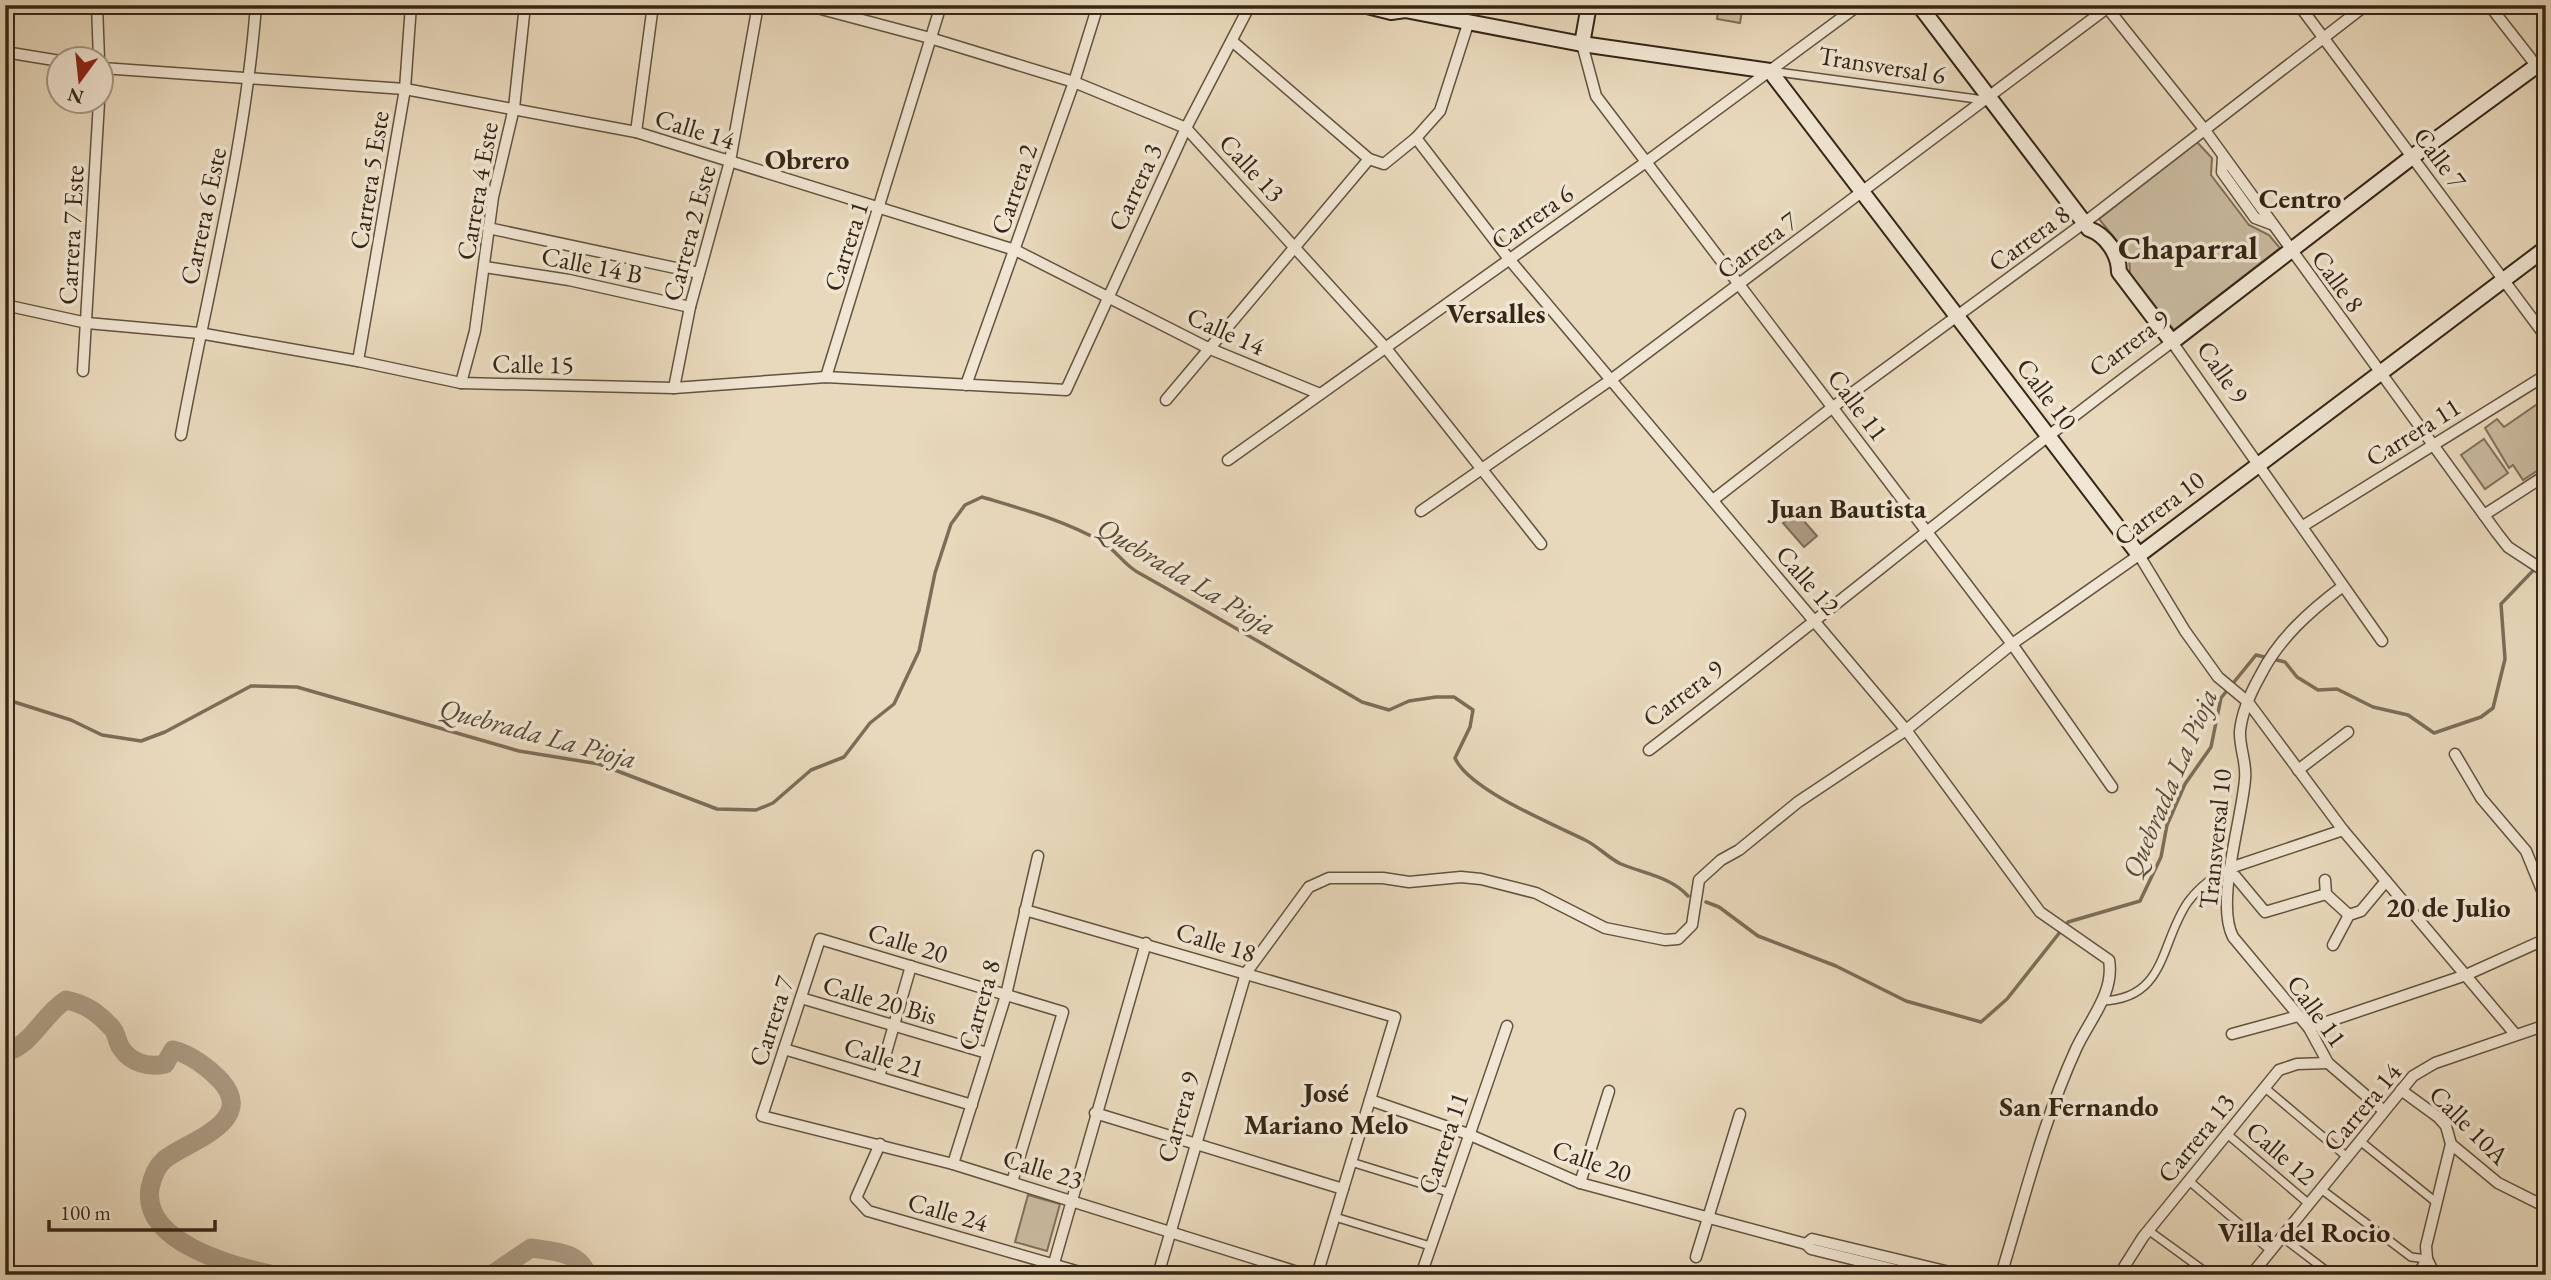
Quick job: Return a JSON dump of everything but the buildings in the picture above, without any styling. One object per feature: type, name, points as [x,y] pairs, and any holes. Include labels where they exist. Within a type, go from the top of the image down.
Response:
[{"type":"main road","points":[[1363,5],[1391,12],[1403,7],[1421,9],[1468,24],[1582,44],[1770,71]]},
{"type":"main road","points":[[1582,44],[1589,5]]},
{"type":"main road","name":"Calle 9","points":[[1919,5],[1988,100],[2084,223],[2098,233],[2119,258],[2119,272],[2172,342]]},
{"type":"main road","name":"Carrera 9","points":[[2172,342],[2412,157],[2543,68]]},
{"type":"main road","name":"Calle 10","points":[[1770,71],[2139,555]]},
{"type":"main road","name":"Carrera 10","points":[[2139,555],[2546,248]]},
{"type":"street","points":[[97,5],[98,46]]},
{"type":"street","name":"Carrera 6 Este","points":[[181,435],[199,333],[240,142],[250,77],[256,5]]},
{"type":"street","name":"Carrera 5 Este","points":[[358,361],[405,89],[411,5]]},
{"type":"street","name":"Carrera 4 Este","points":[[461,383],[475,331],[488,228],[514,108],[525,5]]},
{"type":"street","points":[[636,132],[653,5]]},
{"type":"street","name":"Carrera 2 Este","points":[[674,388],[690,307],[730,161],[758,5]]},
{"type":"street","name":"Calle 13","points":[[806,5],[930,38],[1074,82],[1186,128],[1385,347],[1485,469],[1541,544]]},
{"type":"street","name":"Carrera 1","points":[[826,377],[881,207],[941,5]]},
{"type":"street","name":"Carrera 2","points":[[966,385],[1016,250],[1098,5]]},
{"type":"street","name":"Carrera 3","points":[[1066,390],[1186,128],[1250,5]]},
{"type":"street","name":"Carrera 6","points":[[1228,460],[1646,162],[1859,5]]},
{"type":"street","name":"Calle 7","points":[[2299,5],[2546,337]]},
{"type":"street","name":"Carrera 8","points":[[1713,500],[1833,407],[2084,223],[2366,5]]},
{"type":"street","points":[[2490,5],[2543,68]]},
{"type":"street","name":"Carrera 7","points":[[1421,511],[1612,379],[1988,100],[2108,6]]},
{"type":"street","name":"Calle 8","points":[[2108,6],[2204,129],[2290,251],[2508,547],[2546,572]]},
{"type":"street","points":[[1232,41],[1369,159],[1384,164],[1416,138],[1440,111],[1468,24]]},
{"type":"street","name":"Calle 11","points":[[1582,44],[1596,96],[2012,644],[2112,786]]},
{"type":"street","points":[[5,52],[46,59]]},
{"type":"street","name":"Calle 14","points":[[116,69],[405,89],[636,132],[1016,250],[1208,348],[1320,394]]},
{"type":"street","name":"Transversal 6","points":[[1770,71],[1988,100]]},
{"type":"street","name":"Carrera 7 Este","points":[[83,371],[98,116]]},
{"type":"street","name":"Calle 12","points":[[1416,138],[1509,259],[1906,730],[2021,886],[2054,925],[2089,944],[2109,960],[2109,979],[2102,1001]]},
{"type":"street","points":[[1166,400],[1369,159]]},
{"type":"street","points":[[488,228],[699,273]]},
{"type":"street","name":"Calle 14 B","points":[[485,267],[569,280],[690,307]]},
{"type":"street","name":"Calle 15","points":[[5,305],[87,323],[199,333],[358,361],[461,383],[674,388],[826,377],[1066,390]]},
{"type":"street","name":"Carrera 9","points":[[1648,750],[1817,622],[1925,530],[2047,434],[2172,342]]},
{"type":"street","name":"Calle 9","points":[[2172,342],[2382,641]]},
{"type":"street","name":"Carrera 11","points":[[2303,526],[2546,375]]},
{"type":"street","points":[[2484,515],[2546,475]]},
{"type":"street","name":"Carrera 10","points":[[1246,973],[1309,887],[1329,878],[1383,878],[1409,882],[1461,877],[1481,879],[1536,893],[1605,928],[1665,940],[1678,939],[1692,925],[1699,880],[1721,860],[1740,850],[1798,802],[1906,730],[2012,644],[2139,555]]},
{"type":"street","name":"Calle 10","points":[[2139,555],[2209,665],[2248,702],[2343,830],[2515,1034]]},
{"type":"street","name":"Transversal 10","points":[[2227,925],[2230,872],[2246,776],[2240,732],[2248,702],[2261,673],[2284,639],[2309,611],[2343,586]]},
{"type":"street","points":[[2298,770],[2348,732]]},
{"type":"street","points":[[2455,754],[2481,798],[2526,851],[2546,900]]},
{"type":"street","points":[[2001,1275],[2041,1144],[2076,1050],[2102,1001],[2119,1001],[2143,988],[2158,968],[2187,903],[2206,881],[2343,830]]},
{"type":"street","name":"Carrera 8","points":[[953,1164],[1006,995],[1038,856]]},
{"type":"street","points":[[2230,872],[2265,912],[2326,894]]},
{"type":"street","points":[[2325,880],[2326,894],[2349,915]]},
{"type":"street","points":[[2333,945],[2349,915],[2361,911],[2386,881]]},
{"type":"street","name":"Calle 18","points":[[1025,911],[1146,943],[1395,1017],[1370,1100]]},
{"type":"street","name":"Calle 11","points":[[2227,925],[2233,937],[2309,1028],[2328,1063],[2384,1111]]},
{"type":"street","name":"Carrera 7","points":[[762,1116],[820,939]]},
{"type":"street","name":"Calle 20","points":[[820,939],[1063,1012],[1012,1182]]},
{"type":"street","points":[[2309,1028],[2466,975],[2546,939]]},
{"type":"street","points":[[1054,1263],[1146,943]]},
{"type":"street","points":[[879,1077],[911,966]]},
{"type":"street","name":"Carrera 9","points":[[1158,1275],[1246,973]]},
{"type":"street","name":"Calle 20 Bis","points":[[801,998],[988,1054]]},
{"type":"street","points":[[2232,1034],[2298,1016]]},
{"type":"street","name":"Carrera 14","points":[[2251,1275],[2413,1076],[2435,1063],[2546,1025]]},
{"type":"street","name":"Carrera 11","points":[[1421,1275],[1507,1026]]},
{"type":"street","name":"Calle 21","points":[[784,1049],[972,1105]]},
{"type":"street","name":"Carrera 13","points":[[2119,1275],[2148,1230],[2279,1069],[2286,1066],[2328,1063]]},
{"type":"street","points":[[2264,1087],[2347,1157]]},
{"type":"street","name":"Calle 10A","points":[[2401,1090],[2446,1126],[2451,1144],[2498,1183],[2546,1207]]},
{"type":"street","points":[[1580,1183],[1609,1091]]},
{"type":"street","points":[[1317,1275],[1370,1100]]},
{"type":"street","name":"Calle 20","points":[[1370,1100],[1468,1134],[1580,1183],[1806,1244]]},
{"type":"street","points":[[1095,1113],[1343,1189]]},
{"type":"street","points":[[1696,1257],[1740,1114]]},
{"type":"street","name":"Calle 23","points":[[762,1116],[953,1164],[1307,1275]]},
{"type":"street","name":"Calle 12","points":[[2226,1133],[2309,1204]]},
{"type":"street","points":[[2360,1141],[2437,1203]]},
{"type":"street","name":"Calle 24","points":[[880,1144],[856,1198],[868,1211],[1090,1275]]},
{"type":"street","points":[[2435,1275],[2427,1259],[2426,1246],[2451,1144]]},
{"type":"street","points":[[1351,1162],[1448,1192]]},
{"type":"street","points":[[2188,1180],[2271,1251]]},
{"type":"street","name":"Calle 12","points":[[2321,1189],[2411,1257],[2427,1259]]},
{"type":"street","points":[[1335,1217],[1430,1246]]},
{"type":"street","points":[[2148,1230],[2210,1275]]},
{"type":"street","points":[[2282,1237],[2332,1275]]},
{"type":"street","points":[[1912,1274],[1811,1249],[1806,1244],[1812,1239],[1962,1275]]},
{"type":"street","points":[[2418,1275],[2427,1259]]},
{"type":"shaded area","points":[[1664,5],[1743,5],[1740,23],[1717,19],[1718,11],[1691,6],[1690,11]]},
{"type":"shaded area","points":[[2197,142],[2212,158],[2211,175],[2249,225],[2269,235],[2280,248],[2174,330],[2130,274],[2129,256],[2099,219]]},
{"type":"shaded area","points":[[2546,398],[2546,465],[2523,480],[2513,465],[2509,468],[2485,428],[2497,419],[2504,427]]},
{"type":"shaded area","points":[[2484,439],[2508,473],[2485,489],[2461,455]]},
{"type":"shaded area","points":[[1796,512],[1817,536],[1804,547],[1783,523]]},
{"type":"shaded area","points":[[1028,1195],[1060,1204],[1047,1251],[1015,1242]]},
{"type":"waterway","name":"Quebrada La Pioja","points":[[5,699],[71,720],[102,735],[141,741],[165,732],[251,686],[297,687],[519,751],[599,764],[717,809],[756,810],[773,803],[811,770],[844,757],[870,723],[894,704],[919,651],[935,573],[951,524],[965,505],[982,497],[1059,522],[1102,542],[1139,573],[1362,702],[1389,710],[1409,701],[1454,697],[1473,710],[1470,727],[1455,758],[1463,770],[1477,782],[1513,805],[1590,843],[1616,861],[1674,884],[1688,896]]},
{"type":"waterway","name":"Quebrada La Pioja","points":[[1706,902],[1719,907],[1758,936],[1836,966],[1906,1001],[1981,1022],[2007,999],[2068,922],[2140,901],[2161,857],[2167,825],[2185,784],[2211,747],[2221,698],[2256,655],[2285,662],[2297,677],[2318,690],[2337,689],[2373,707],[2408,715],[2434,733],[2481,717],[2493,708],[2505,659],[2501,604],[2546,557]]},
{"type":"waterway","points":[[5,1052],[23,1043],[66,1000],[86,1007],[102,1018],[114,1030],[121,1048],[135,1061],[147,1065],[165,1064],[173,1050],[192,1058],[211,1071],[230,1096],[231,1109],[225,1120],[214,1130],[161,1163],[150,1188],[151,1207],[160,1224],[175,1238],[194,1249],[238,1266],[275,1275]]},
{"type":"waterway","points":[[491,1275],[531,1248],[571,1257],[578,1261],[587,1275]]},
{"type":"district","name":"Obrero","points":[[807,159]]},
{"type":"district","name":"Centro","points":[[2300,198]]},
{"type":"district","name":"Chaparral","points":[[2188,247]]},
{"type":"district","name":"Versalles","points":[[1496,313]]},
{"type":"district","name":"Juan Bautista","points":[[1848,508]]},
{"type":"district","name":"20 de Julio","points":[[2448,907]]},
{"type":"district","name":"San Fernando","points":[[2079,1106]]},
{"type":"district","name":"José Mariano Melo","points":[[1326,1108]]},
{"type":"district","name":"Villa del Rocio","points":[[2304,1232]]}]
